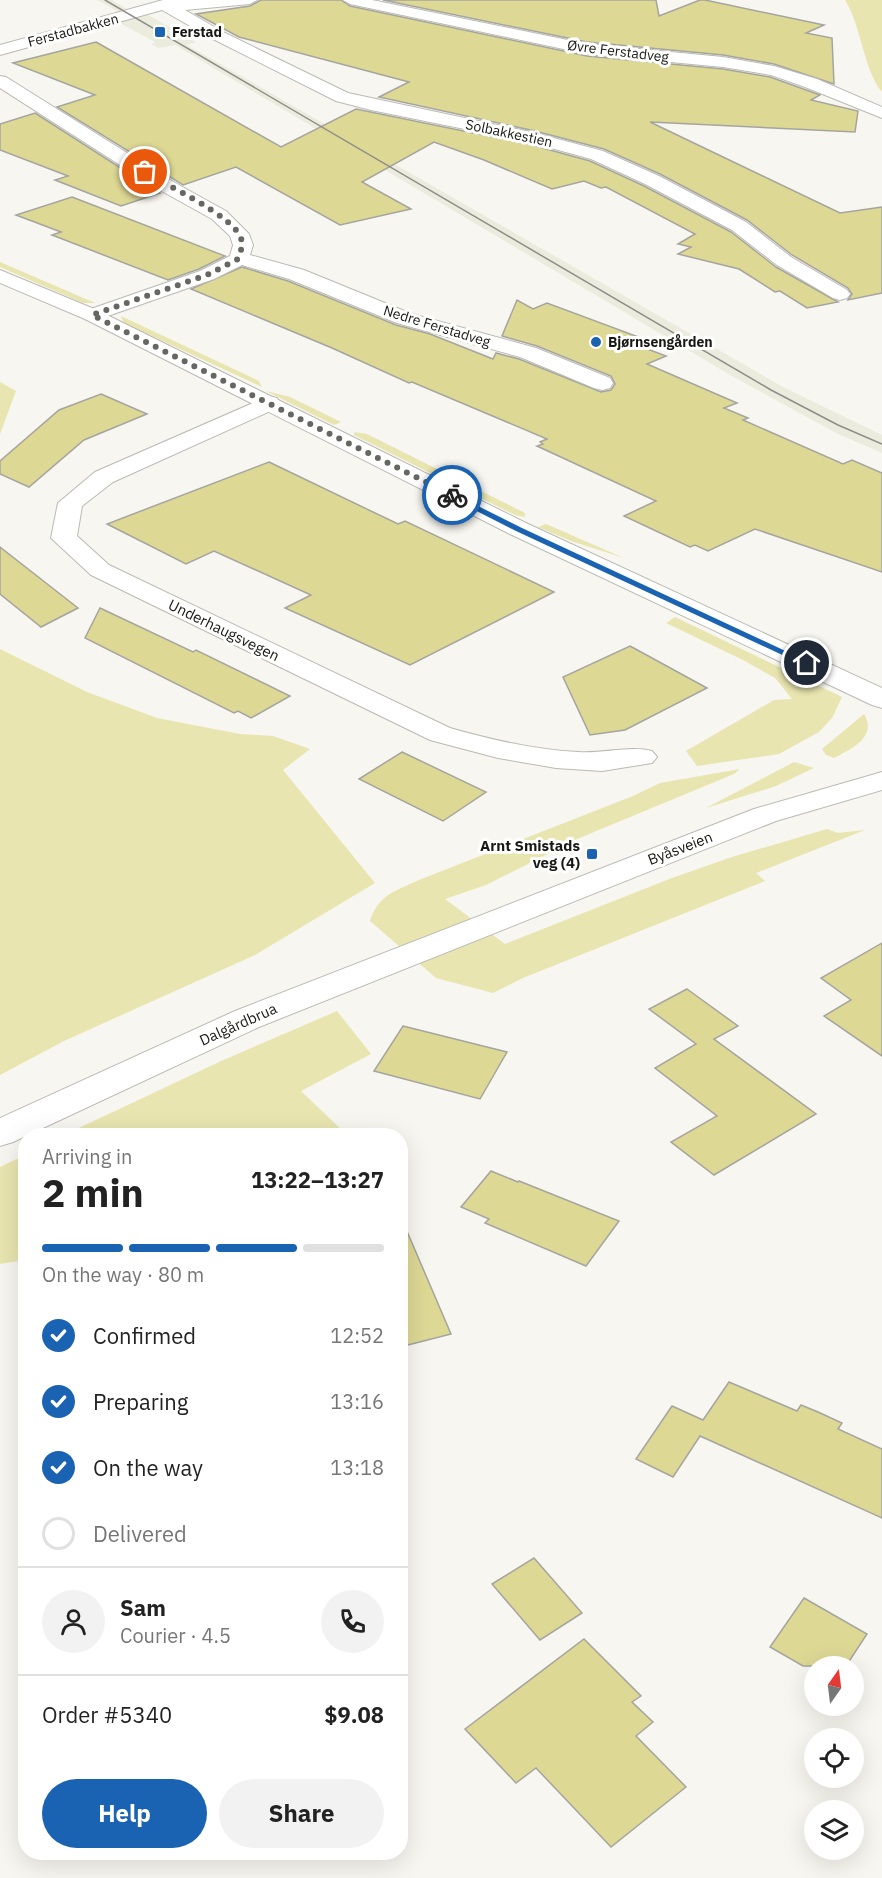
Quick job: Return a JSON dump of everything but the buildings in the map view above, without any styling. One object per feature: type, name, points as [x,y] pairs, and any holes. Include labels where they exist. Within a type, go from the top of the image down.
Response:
[{"type":"street","points":[[172,4],[250,0]]},
{"type":"street","name":"Øvre Ferstadveg","points":[[350,0],[587,49],[723,62],[774,71],[811,83],[882,113]]},
{"type":"street","name":"Ferstadbakken","points":[[0,50],[172,4]]},
{"type":"street","name":"Solbakkestien","points":[[172,4],[217,35],[342,97],[370,105],[535,138],[597,155],[652,180],[739,226],[784,261],[840,294]]},
{"type":"street","points":[[0,81],[163,184],[219,215],[239,234],[243,245],[238,259],[207,275],[92,315]]},
{"type":"street","name":"Nedre Ferstadveg","points":[[238,259],[262,262],[390,313],[428,326],[519,350],[602,382]]},
{"type":"street","points":[[0,276],[92,315],[519,530],[882,699]]},
{"type":"street","name":"Underhaugsvegen","points":[[269,404],[104,477],[70,502],[64,537],[100,570],[440,734],[498,751],[550,759],[598,762],[642,757]]},
{"type":"street","name":"Byåsveien","points":[[481,926],[765,815],[882,781]]},
{"type":"street","name":"Dalgårdbrua","points":[[0,1133],[247,1019],[481,926]]},
{"type":"shaded area","points":[[97,0],[112,0],[136,15],[145,13],[196,42],[187,45],[783,387],[882,435],[882,453],[838,434],[730,375],[175,45],[158,48],[151,44],[155,42],[116,21],[128,17]]},
{"type":"shaded area","points":[[845,0],[882,0],[882,92],[871,72],[855,22]]},
{"type":"shaded area","points":[[0,262],[95,303],[83,303],[0,267]]},
{"type":"shaded area","points":[[121,316],[259,381],[262,387],[124,323]]},
{"type":"shaded area","points":[[0,382],[16,391],[0,434]]},
{"type":"shaded area","points":[[266,391],[290,397],[341,422],[334,425]]},
{"type":"shaded area","points":[[354,432],[367,434],[525,513],[525,517],[515,515],[360,438],[354,435]]},
{"type":"shaded area","points":[[546,524],[624,558],[571,541],[538,527]]},
{"type":"shaded area","points":[[675,617],[842,697],[832,718],[819,732],[779,754],[697,766],[686,751],[774,700],[792,699],[775,678],[666,623]]},
{"type":"shaded area","points":[[0,649],[87,692],[157,718],[240,734],[273,736],[310,749],[283,770],[375,883],[255,955],[64,1041],[0,1075]]},
{"type":"shaded area","points":[[864,714],[868,729],[861,741],[834,758],[826,755],[822,749]]},
{"type":"shaded area","points":[[794,762],[814,768],[776,786],[706,808]]},
{"type":"shaded area","points":[[740,769],[734,774],[577,839],[486,885],[445,899],[505,944],[672,878],[732,857],[827,829],[838,833],[865,830],[756,873],[765,881],[523,978],[493,993],[436,978],[370,921],[373,912],[388,895],[419,880],[633,796],[660,783]]},
{"type":"shaded area","points":[[337,1011],[371,1054],[301,1091],[340,1128],[79,1128],[219,1062]]},
{"type":"shaded area","points":[[18,1158],[18,1261],[0,1264],[0,1167]]},
{"type":"tram line","points":[[105,0],[771,390],[838,425],[882,444]]},
{"type":"way so far","points":[[145,172],[219,215],[239,234],[243,245],[238,259],[207,275],[92,315],[452,495]]},
{"type":"place","name":"Ferstad","points":[[160,32]]},
{"type":"place","name":"Bjørnsengården","points":[[596,342]]},
{"type":"place","name":"Arnt Smistads veg (4)","points":[[592,854]]},
{"type":"route","points":[[452,495],[519,530],[807,663]]}]
